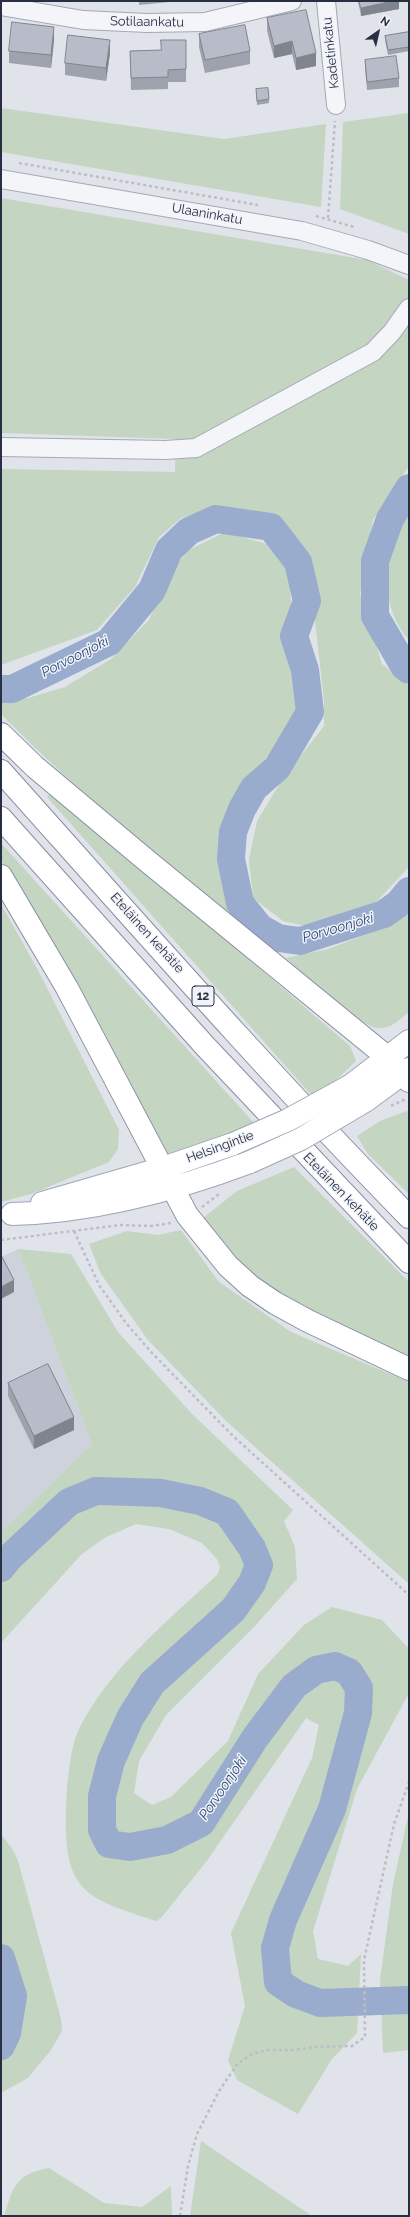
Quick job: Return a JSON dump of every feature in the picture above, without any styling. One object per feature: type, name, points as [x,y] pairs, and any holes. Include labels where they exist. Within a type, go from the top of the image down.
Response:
[{"type":"main road","points":[[1,734],[35,767],[407,1075]]},
{"type":"main road","name":"Eteläinen kehätie","points":[[1,770],[240,1037],[345,1152],[409,1217]]},
{"type":"main road","name":"Eteläinen kehätie","points":[[1,818],[205,1046],[409,1262]]},
{"type":"main road","points":[[1,876],[67,988],[163,1168],[186,1215],[198,1230],[228,1266],[250,1286],[275,1303],[308,1321],[409,1368]]},
{"type":"main road","name":"Helsingintie","points":[[7,1216],[51,1199],[163,1168],[233,1144],[288,1120],[350,1086],[409,1041]]},
{"type":"main road","name":"Helsingintie","points":[[7,1216],[52,1213],[130,1199],[173,1188],[250,1162],[301,1139],[365,1102],[407,1075]]},
{"type":"street","name":"Sotilaankatu","points":[[1,6],[83,20],[147,23],[205,22],[292,1]]},
{"type":"street","name":"Kadetinkatu","points":[[326,1],[336,105]]},
{"type":"street","name":"Ulaaninkatu","points":[[1,179],[302,230],[368,250],[409,265]]},
{"type":"street","points":[[1,447],[165,450],[196,448],[373,352],[392,332],[409,308]]},
{"type":"path","points":[[328,218],[336,105]]},
{"type":"path","points":[[74,1231],[99,1285],[126,1323],[152,1353],[233,1436],[409,1595]]},
{"type":"path","points":[[180,2216],[188,2166],[197,2134],[219,2091],[238,2063],[252,2054],[268,2050],[295,2050],[313,2047],[352,2046],[362,2041],[366,2033],[364,1972],[366,1951],[399,1807],[409,1782]]},
{"type":"shaded area","points":[[18,1249],[92,1444],[1,1532],[1,1257]]},
{"type":"green space","points":[[1,108],[224,139],[326,124],[321,207],[1,152]]},
{"type":"green space","points":[[409,113],[409,234],[340,209],[343,122]]},
{"type":"green space","points":[[1,198],[367,260],[409,280],[409,466],[373,520],[360,594],[382,664],[409,686],[409,867],[364,915],[314,928],[283,921],[253,898],[249,859],[257,821],[282,780],[324,726],[324,702],[308,557],[275,515],[214,507],[181,518],[159,537],[135,587],[97,630],[1,665],[1,469],[175,472],[176,439],[1,433]]},
{"type":"green space","points":[[409,510],[409,640],[395,619],[391,607],[388,594],[387,568],[392,538]]},
{"type":"green space","points":[[225,532],[267,544],[288,569],[292,610],[281,639],[300,701],[293,721],[234,802],[222,853],[225,899],[243,924],[88,797],[1,714],[1,699],[28,698],[65,687],[111,659],[149,620],[168,575],[189,550]]},
{"type":"green space","points":[[53,792],[350,1046],[356,1061],[330,1086],[313,1097],[47,797]]},
{"type":"green space","points":[[1,843],[254,1123],[213,1142],[166,1157],[41,924],[1,860]]},
{"type":"green space","points":[[1,904],[39,972],[119,1130],[118,1149],[109,1162],[31,1194],[1,1202]]},
{"type":"green space","points":[[409,909],[409,1012],[390,1026],[377,1028],[357,1018],[331,998],[286,958],[328,949],[389,926]]},
{"type":"green space","points":[[407,1111],[409,1113],[409,1194],[368,1154],[357,1136],[380,1121]]},
{"type":"green space","points":[[294,1167],[409,1282],[409,1359],[311,1313],[252,1278],[203,1218],[237,1191]]},
{"type":"green space","points":[[181,1230],[219,1282],[291,1332],[409,1382],[409,1584],[227,1422],[148,1340],[101,1274],[89,1244],[127,1231],[158,1235]]},
{"type":"green space","points":[[18,1249],[71,1254],[118,1332],[192,1414],[293,1510],[284,1521],[295,1547],[297,1579],[254,1627],[166,1715],[139,1761],[134,1793],[152,1805],[171,1797],[228,1741],[258,1674],[304,1625],[332,1607],[382,1620],[409,1649],[409,1693],[357,1789],[313,1931],[318,1959],[348,1966],[361,1954],[357,2033],[332,2059],[298,2114],[237,2080],[228,2060],[245,2006],[231,1933],[312,1758],[319,1725],[306,1718],[206,1862],[161,1918],[156,1921],[113,1906],[98,1899],[85,1890],[76,1878],[70,1862],[67,1842],[66,1806],[70,1759],[79,1729],[92,1706],[123,1665],[160,1627],[218,1574],[220,1566],[217,1559],[202,1543],[169,1529],[136,1524],[104,1538],[81,1555],[1,1643],[1,1532],[92,1444]]},
{"type":"green space","points":[[409,1812],[409,2050],[383,2053],[380,1980],[393,1884]]},
{"type":"green space","points":[[1,1834],[13,1850],[18,1861],[61,2019],[62,2031],[51,2050],[28,2078],[1,2093]]},
{"type":"green space","points":[[201,2141],[312,2216],[190,2216]]},
{"type":"green space","points":[[49,2168],[104,2203],[142,2207],[171,2186],[172,2216],[4,2216],[10,2196],[22,2178],[29,2174]]},
{"type":"building","points":[[359,1],[393,1],[361,8]]},
{"type":"building","points":[[306,10],[316,53],[296,58],[292,41],[274,46],[267,18]]},
{"type":"building","points":[[12,22],[54,27],[51,55],[9,51]]},
{"type":"building","points":[[245,25],[250,51],[205,60],[199,34]]},
{"type":"building","points":[[409,32],[409,47],[388,50],[385,36]]},
{"type":"building","points":[[68,35],[110,40],[106,68],[65,63]]},
{"type":"building","points":[[161,40],[186,40],[186,69],[168,70],[168,77],[131,78],[130,51],[161,50]]},
{"type":"building","points":[[396,56],[399,78],[367,82],[365,60]]},
{"type":"building","points":[[268,88],[269,99],[257,101],[256,89]]},
{"type":"building","points":[[1,1255],[14,1280],[1,1287]]},
{"type":"building","points":[[48,1364],[74,1417],[34,1436],[8,1383]]},
{"type":"waterway","name":"Porvoonjoki","points":[[409,488],[390,519],[375,561],[375,616],[404,666],[409,670]]},
{"type":"waterway","name":"Porvoonjoki","points":[[1,689],[12,689],[109,642],[152,590],[169,550],[189,531],[216,519],[271,527],[298,562],[307,601],[294,636],[305,670],[310,712],[277,768],[254,788],[242,809],[233,832],[231,859],[240,903],[260,928],[278,938],[300,941],[384,914],[398,904],[409,891]]},
{"type":"waterway","name":"Porvoonjoki","points":[[1,1568],[9,1558],[69,1502],[96,1491],[161,1493],[200,1501],[227,1512],[252,1548],[259,1565],[252,1583],[233,1610],[152,1683],[130,1718],[111,1761],[102,1796],[102,1830],[109,1844],[130,1847],[167,1840],[201,1823],[255,1738],[294,1686],[316,1670],[335,1666],[349,1672],[359,1688],[358,1713],[332,1809],[283,1920],[275,1948],[278,1982],[296,1994],[320,2003],[409,2000]]},
{"type":"waterway","name":"Porvoonjoki","points":[[1,1958],[13,1996],[7,2033],[1,2046]]}]
